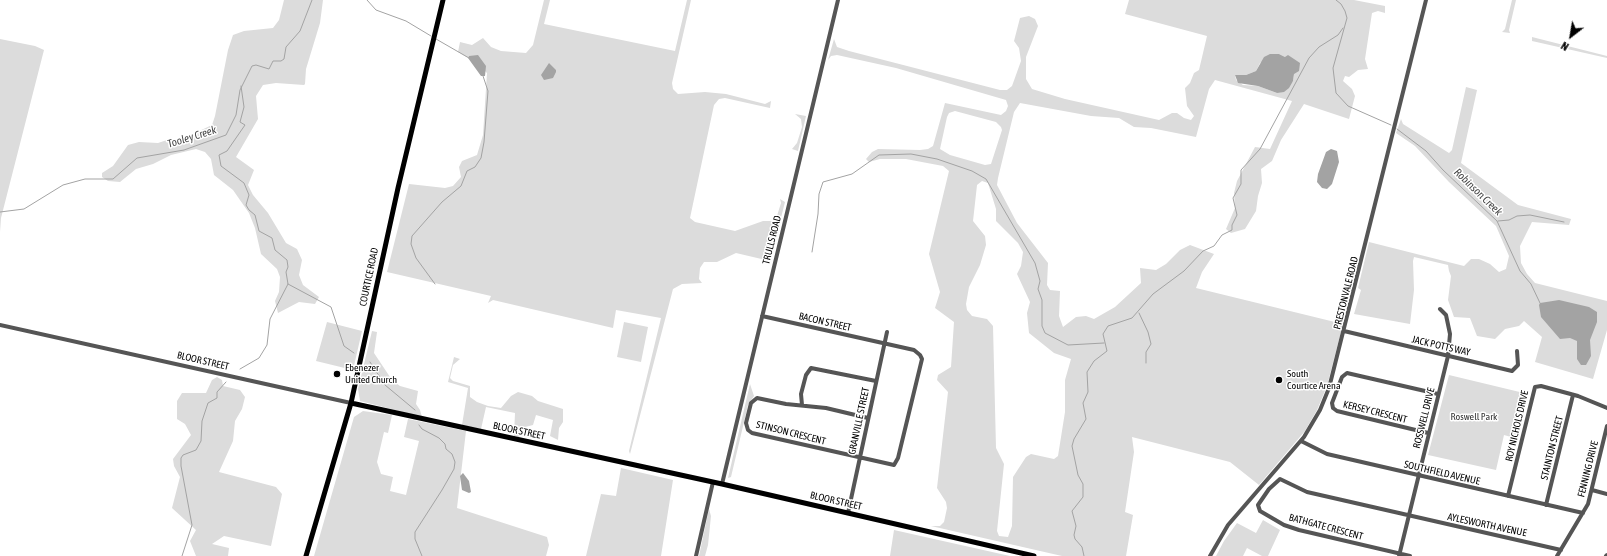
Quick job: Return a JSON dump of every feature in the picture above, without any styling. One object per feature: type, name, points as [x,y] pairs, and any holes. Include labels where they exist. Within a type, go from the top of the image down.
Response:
[{"type":"main road","name":"COURTICE ROAD","points":[[306,556],[351,404],[398,188],[443,0]]},
{"type":"main road","name":"BLOOR STREET","points":[[351,404],[722,484],[1034,556]]},
{"type":"street","name":"TRULLS ROAD","points":[[722,484],[838,0]]},
{"type":"street","name":"PRESTONVALE ROAD","points":[[1210,556],[1228,525],[1301,441],[1324,402],[1344,331],[1426,0]]},
{"type":"street","name":"ROSSWELL DRIVE","points":[[1400,555],[1448,356],[1450,334],[1446,315],[1440,309]]},
{"type":"street","name":"BACON STREET","points":[[762,316],[918,352],[922,359],[921,365],[897,462],[890,465],[859,458]]},
{"type":"street","name":"BLOOR STREET","points":[[0,325],[351,404]]},
{"type":"street","name":"JACK POTTS WAY","points":[[1344,331],[1512,371],[1518,365],[1517,351]]},
{"type":"street","name":"GRANVILLE STREET","points":[[848,513],[887,332]]},
{"type":"street","points":[[802,405],[802,394],[806,375],[811,368],[876,381]]},
{"type":"street","name":"KERSEY CRESCENT","points":[[1428,434],[1337,411],[1333,408],[1332,403],[1342,376],[1347,373],[1438,394]]},
{"type":"street","name":"ROY NICHOLS DRIVE","points":[[1508,496],[1535,387],[1541,386],[1573,395],[1607,408]]},
{"type":"street","name":"STAINTON STREET","points":[[1546,505],[1573,395]]},
{"type":"street","name":"STINSON CRESCENT","points":[[859,458],[752,433],[746,427],[751,403],[757,398],[826,408],[868,418]]},
{"type":"street","name":"FENNING DRIVE","points":[[1558,556],[1588,504],[1607,426]]},
{"type":"street","name":"SOUTHFIELD AVENUE","points":[[1301,441],[1326,454],[1583,513]]},
{"type":"street","points":[[1602,450],[1607,451]]},
{"type":"street","name":"BATHGATE CRESCENT","points":[[1400,555],[1299,530],[1260,511],[1258,504],[1269,489],[1280,479],[1307,492],[1410,517]]},
{"type":"street","points":[[696,556],[713,482]]},
{"type":"street","points":[[1592,490],[1607,494]]},
{"type":"street","name":"AYLESWORTH AVENUE","points":[[1410,517],[1561,550]]},
{"type":"street","points":[[1400,555],[1410,556]]},
{"type":"green space","points":[[284,0],[323,0],[320,23],[306,69],[305,84],[276,83],[263,85],[256,96],[258,119],[236,157],[254,170],[248,185],[253,195],[268,213],[286,243],[297,249],[302,260],[299,275],[303,285],[319,297],[315,304],[299,302],[278,313],[275,301],[279,292],[280,277],[277,269],[261,254],[255,228],[249,213],[233,190],[214,175],[211,159],[205,152],[196,149],[171,155],[153,164],[136,169],[120,182],[108,181],[102,177],[102,173],[113,166],[128,145],[139,142],[158,143],[167,140],[189,138],[195,133],[212,125],[228,50],[233,35],[244,31],[273,28],[279,20]]},
{"type":"green space","points":[[544,0],[550,0],[544,24],[675,51],[687,0],[691,0],[672,83],[673,89],[678,94],[705,92],[726,94],[765,104],[771,101],[770,108],[725,98],[719,99],[714,105],[690,218],[695,222],[735,231],[763,221],[774,221],[781,203],[780,199],[785,202],[770,261],[736,253],[717,262],[704,262],[700,268],[699,279],[702,283],[682,284],[673,289],[630,454],[629,451],[661,318],[616,310],[613,328],[493,300],[488,303],[491,296],[387,272],[409,184],[445,188],[453,186],[461,177],[459,167],[462,161],[477,155],[483,135],[487,73],[469,56],[468,58],[458,52],[460,42],[472,45],[483,38],[491,47],[501,51],[526,53],[533,45]]},
{"type":"green space","points":[[1129,0],[1354,0],[1385,6],[1385,13],[1378,11],[1372,13],[1365,59],[1368,69],[1358,70],[1349,77],[1345,76],[1343,81],[1352,89],[1355,96],[1349,119],[1304,104],[1281,140],[1272,161],[1261,169],[1262,183],[1256,211],[1245,229],[1231,233],[1226,229],[1235,208],[1234,193],[1237,181],[1255,147],[1270,149],[1292,101],[1215,80],[1209,89],[1196,137],[1151,128],[1134,127],[1119,118],[1091,116],[1020,103],[1014,112],[998,178],[997,185],[1017,223],[1048,263],[1047,285],[1050,290],[1060,291],[1059,316],[1063,327],[1076,317],[1086,316],[1094,319],[1115,307],[1141,283],[1140,268],[1156,270],[1166,264],[1180,250],[1190,245],[1214,254],[1202,272],[1196,288],[1343,324],[1327,386],[1317,410],[1305,431],[1259,485],[1230,462],[1132,437],[1134,452],[1125,512],[1133,515],[1126,556],[1062,556],[931,526],[940,526],[944,522],[947,508],[946,502],[937,488],[948,392],[937,380],[938,375],[951,367],[954,322],[935,308],[940,292],[929,254],[949,171],[943,166],[906,159],[880,159],[869,162],[866,159],[872,152],[878,149],[920,150],[928,149],[933,146],[945,103],[1001,115],[1006,111],[1008,106],[1006,100],[896,68],[837,55],[831,56],[828,60],[834,39],[837,47],[849,51],[1000,90],[1007,90],[1012,86],[1021,61],[1019,48],[1014,41],[1020,18],[1029,16],[1035,19],[1038,26],[1026,57],[1026,79],[1032,89],[1065,99],[1159,120],[1172,113],[1177,113],[1184,118],[1191,120],[1194,116],[1187,106],[1185,88],[1190,83],[1194,73],[1199,70],[1207,36],[1125,14]],"holes":[[[1279,54],[1285,57],[1294,74],[1293,81],[1277,93],[1258,86],[1243,85],[1236,80],[1235,75],[1246,75],[1256,71],[1260,63]],[[955,111],[996,122],[1001,127],[1002,130],[991,164],[985,165],[950,155],[940,149],[949,113]],[[982,181],[988,183],[996,209],[996,221],[1018,243],[1023,252],[1021,266],[1017,274],[1030,302],[1027,313],[1029,333],[1054,353],[1071,359],[1065,380],[1065,412],[1058,456],[1054,459],[1031,454],[1026,457],[1013,477],[1012,526],[1008,537],[999,536],[997,531],[1004,464],[996,448],[993,326],[987,319],[972,316],[967,310],[966,304],[969,287],[980,265],[986,245],[985,236],[973,221],[977,185]]]},
{"type":"green space","points":[[1512,0],[1516,0],[1509,30],[1510,33],[1502,32],[1505,29]]},
{"type":"green space","points":[[1532,37],[1607,56],[1607,58],[1532,41]]},
{"type":"green space","points":[[0,39],[35,46],[44,50],[1,218],[0,232]]},
{"type":"green space","points":[[1466,87],[1477,90],[1461,163],[1518,205],[1571,219],[1569,225],[1532,222],[1520,246],[1521,263],[1527,274],[1535,283],[1607,301],[1607,330],[1593,379],[1535,362],[1542,337],[1524,321],[1519,326],[1505,329],[1495,339],[1477,336],[1470,318],[1454,317],[1448,300],[1451,276],[1448,265],[1414,257],[1414,290],[1410,324],[1354,314],[1361,290],[1358,288],[1369,242],[1464,266],[1471,259],[1479,259],[1490,264],[1499,272],[1506,269],[1509,256],[1496,226],[1449,182],[1415,146],[1396,133],[1401,119],[1403,124],[1449,153],[1452,150]]},
{"type":"green space","points":[[795,114],[806,116],[798,151],[792,149],[797,143],[802,127],[801,119]]},
{"type":"green space","points":[[327,322],[362,331],[353,370],[316,361]]},
{"type":"green space","points":[[624,322],[648,327],[641,362],[617,357]]},
{"type":"green space","points":[[372,331],[377,332],[374,353],[392,380],[400,386],[418,391],[416,404],[422,417],[360,401],[358,389]]},
{"type":"green space","points":[[454,357],[460,359],[453,365],[450,378],[453,381],[470,386],[470,397],[477,402],[488,406],[501,408],[511,396],[518,392],[532,396],[538,401],[563,409],[563,422],[559,428],[558,440],[550,436],[553,420],[536,415],[533,425],[525,427],[519,437],[514,436],[515,413],[486,407],[481,429],[462,425],[468,388],[448,382]]},
{"type":"green space","name":"Roswell Park","points":[[1449,375],[1528,394],[1518,439],[1504,435],[1496,470],[1428,455]]},
{"type":"green space","points":[[217,377],[222,380],[223,386],[240,390],[245,397],[242,409],[235,421],[233,441],[219,472],[276,487],[282,494],[271,546],[224,536],[212,544],[229,548],[228,556],[196,556],[190,541],[196,530],[172,508],[180,477],[174,466],[173,459],[191,435],[185,424],[177,419],[177,401],[182,393],[206,393],[212,380]]},
{"type":"green space","points":[[750,384],[754,396],[748,405],[731,477],[728,478]]},
{"type":"green space","points":[[363,411],[392,415],[388,433],[384,432],[377,462],[381,474],[393,477],[390,491],[406,495],[419,441],[404,437],[408,419],[466,431],[457,508],[547,537],[549,545],[546,556],[314,556],[354,417]]},
{"type":"green space","points":[[621,468],[673,480],[661,556],[586,556],[601,494],[616,496]]},
{"type":"green space","points":[[709,509],[711,516],[708,545],[705,556],[699,556]]},
{"type":"green space","points":[[1263,520],[1280,530],[1268,556],[1262,556],[1247,548],[1243,556],[1216,556],[1224,541],[1237,523],[1256,533]]},
{"type":"green space","points":[[894,530],[934,539],[1010,556],[890,556]]},
{"type":"shaded area","points":[[1270,54],[1279,54],[1285,57],[1288,55],[1300,63],[1299,71],[1294,74],[1293,81],[1289,88],[1284,92],[1277,93],[1258,86],[1238,83],[1235,75],[1246,75],[1256,71],[1264,57]]},
{"type":"shaded area","points":[[478,55],[486,66],[485,76],[481,76],[468,58],[469,56]]},
{"type":"shaded area","points":[[549,63],[556,70],[556,72],[553,78],[544,80],[541,75]]},
{"type":"shaded area","points":[[1331,149],[1337,151],[1339,162],[1332,184],[1327,189],[1322,188],[1317,182],[1318,174],[1326,152]]},
{"type":"shaded area","points":[[1559,300],[1589,307],[1597,312],[1597,322],[1590,340],[1591,356],[1586,365],[1581,365],[1577,359],[1577,341],[1570,338],[1560,339],[1541,317],[1540,303]]},
{"type":"shaded area","points":[[463,473],[469,481],[471,492],[469,493],[462,490],[460,476]]},
{"type":"waterway","name":"Tooley Creek","points":[[0,212],[24,209],[63,185],[85,179],[113,179],[137,158],[184,150],[226,135],[236,115],[240,90],[252,66],[256,65],[269,69],[273,61],[281,61],[284,59],[286,47],[300,31],[312,0]]},
{"type":"waterway","points":[[367,0],[376,10],[406,21],[431,36]]},
{"type":"waterway","name":"Robinson Creek","points":[[1336,0],[1341,4],[1347,18],[1333,68],[1336,93],[1348,106],[1391,125]]},
{"type":"waterway","points":[[1084,556],[1082,547],[1075,539],[1074,535],[1076,526],[1072,511],[1083,497],[1083,484],[1078,475],[1072,446],[1074,439],[1086,419],[1083,403],[1088,392],[1087,372],[1094,361],[1107,351],[1103,334],[1108,326],[1132,318],[1153,294],[1184,271],[1203,251],[1214,246],[1222,235],[1232,230],[1232,225],[1237,215],[1233,198],[1241,184],[1241,170],[1260,149],[1309,58],[1319,47],[1338,35],[1343,28]]},
{"type":"waterway","points":[[436,39],[469,58]]},
{"type":"waterway","points":[[435,284],[416,258],[411,244],[412,236],[442,202],[461,186],[467,171],[475,167],[481,158],[484,142],[488,91],[483,76]]},
{"type":"waterway","points":[[240,369],[259,358],[267,345],[270,319],[288,284],[286,272],[288,267],[287,260],[275,250],[272,238],[259,231],[255,215],[246,205],[249,195],[244,183],[221,166],[219,155],[227,151],[245,125],[240,122],[244,107],[241,86]]},
{"type":"waterway","name":"Robinson Creek","points":[[1397,129],[1426,151],[1443,170],[1497,221],[1520,271],[1531,284],[1540,303]]},
{"type":"waterway","points":[[812,252],[818,214],[819,194],[823,182],[852,174],[879,155],[911,154],[937,159],[972,171],[986,179],[1035,263],[1040,281],[1038,289],[1042,300],[1042,326],[1045,333],[1068,345],[1104,343]]},
{"type":"waterway","points":[[1498,221],[1509,220],[1517,216],[1530,215],[1564,222]]},
{"type":"waterway","points":[[288,284],[331,307],[344,346],[354,353]]},
{"type":"waterway","points":[[1139,313],[1148,332],[1151,344],[1146,352],[1146,363]]},
{"type":"waterway","points":[[370,362],[385,385],[415,410]]},
{"type":"waterway","points":[[182,556],[192,525],[181,466],[181,458],[183,455],[196,450],[201,441],[202,421],[208,403],[217,398],[217,392],[226,382]]},
{"type":"waterway","points":[[419,425],[422,429],[439,438],[445,444],[446,449],[452,454],[455,462],[454,469],[415,532],[415,539],[422,556]]},
{"type":"place","name":"Ebenezer United Church","points":[[337,374]]},
{"type":"place","name":"South Courtice Arena","points":[[1279,380]]}]
